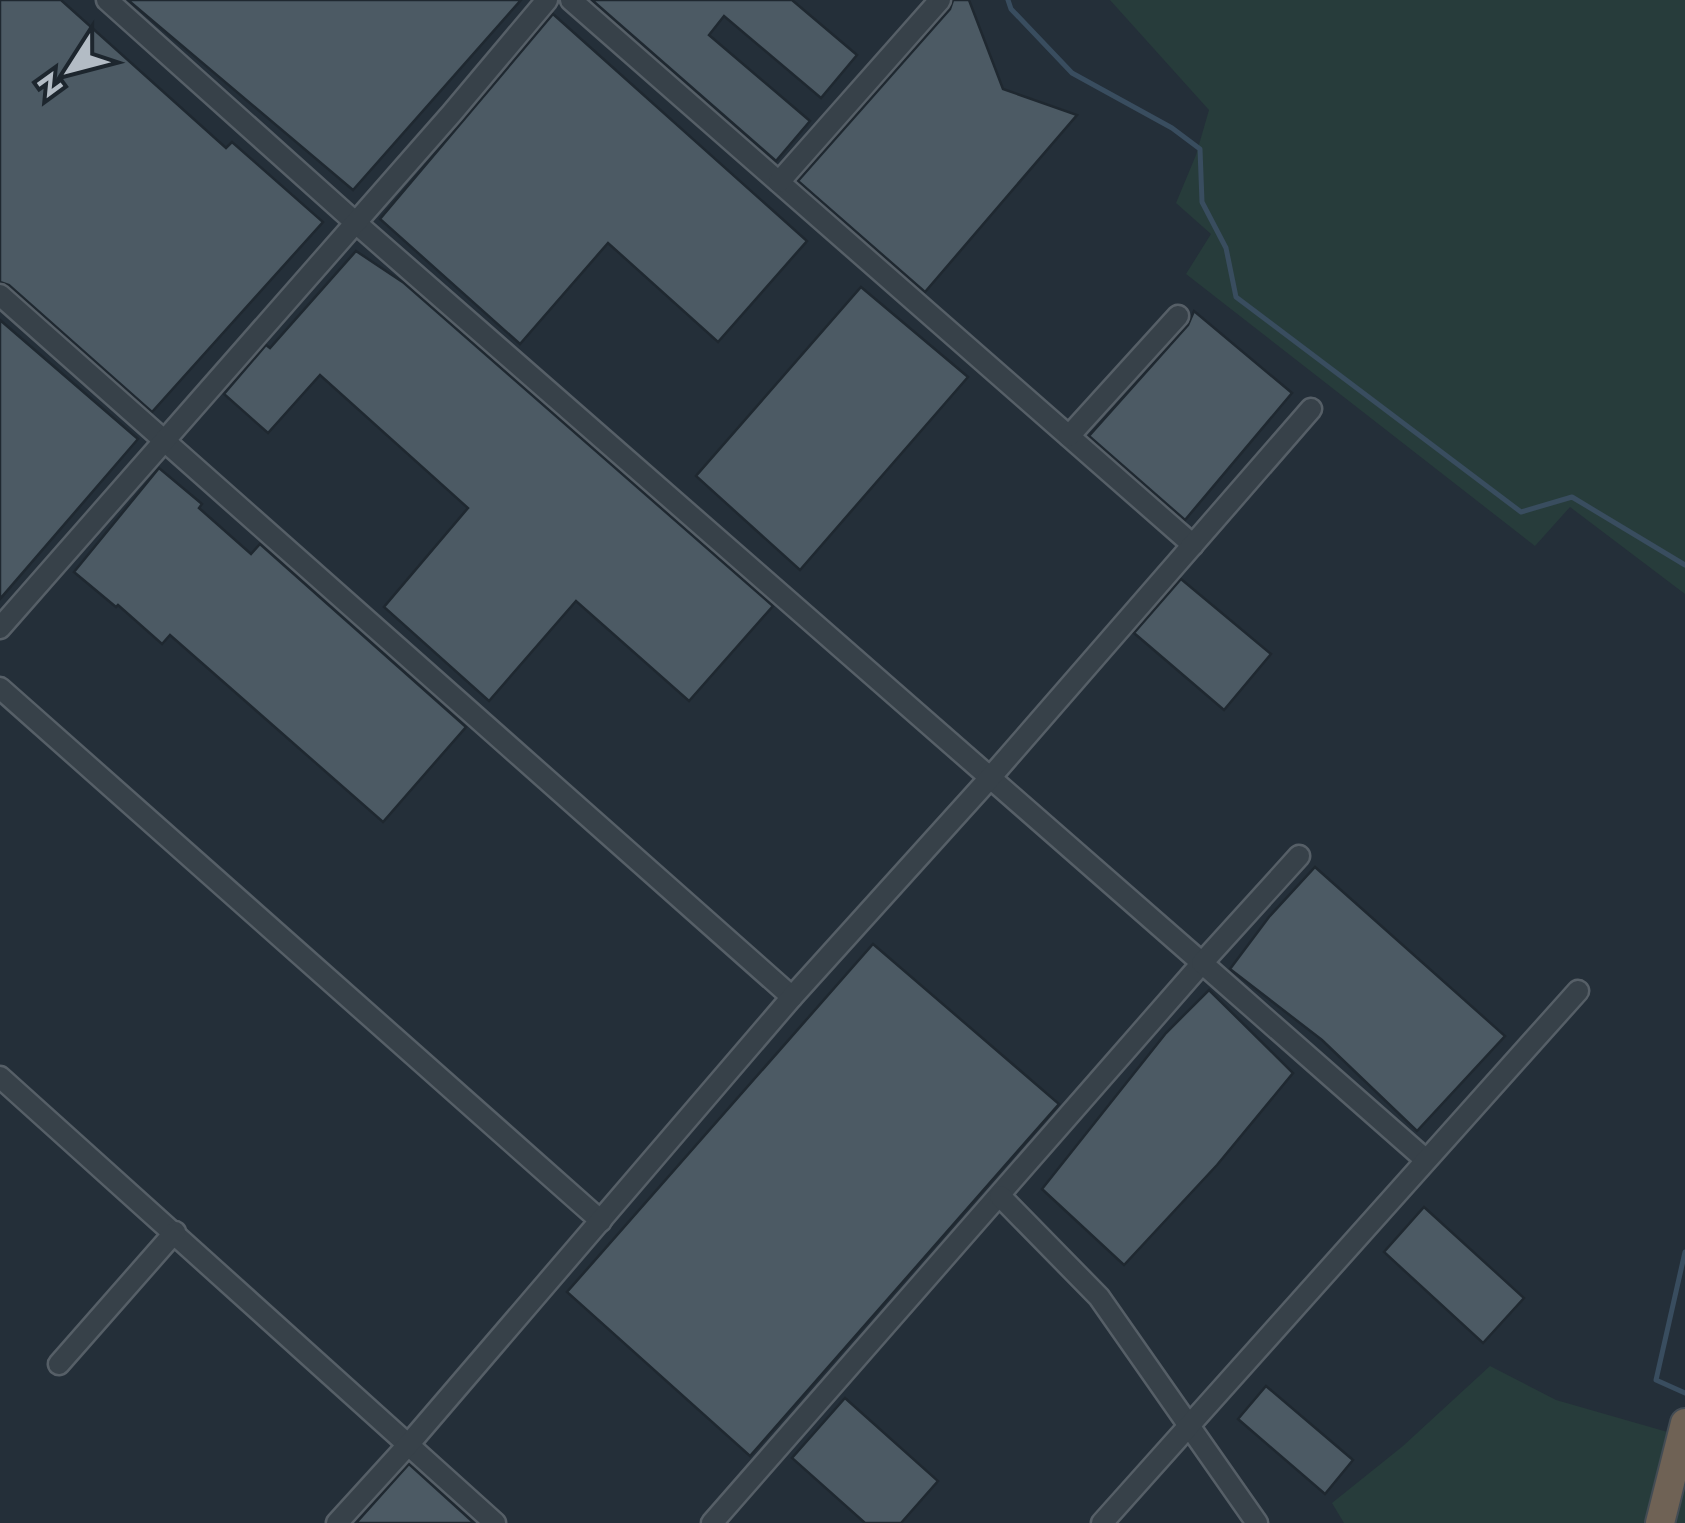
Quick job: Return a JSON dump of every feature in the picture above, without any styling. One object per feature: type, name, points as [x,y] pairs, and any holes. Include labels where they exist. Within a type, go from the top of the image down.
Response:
[{"type":"highway","points":[[1660,1523],[1685,1423]]},
{"type":"lane","points":[[107,0],[356,223],[1426,1160]]},
{"type":"lane","points":[[0,628],[547,0]]},
{"type":"lane","points":[[570,0],[1193,544]]},
{"type":"lane","points":[[779,182],[940,0]]},
{"type":"lane","points":[[0,295],[792,998]]},
{"type":"lane","points":[[1068,436],[1178,316]]},
{"type":"lane","points":[[337,1523],[792,998],[989,779],[1311,409]]},
{"type":"lane","points":[[0,688],[601,1221]]},
{"type":"lane","points":[[712,1523],[1299,856]]},
{"type":"lane","points":[[1102,1523],[1578,990]]},
{"type":"lane","points":[[0,1077],[495,1523]]},
{"type":"lane","points":[[1000,1196],[1099,1297],[1257,1523]]},
{"type":"lane","points":[[59,1364],[175,1232]]},
{"type":"green space","points":[[1110,0],[1685,0],[1685,594],[1570,507],[1535,546],[1186,274],[1211,234],[1176,203],[1209,110]]},
{"type":"green space","points":[[1490,1366],[1556,1400],[1685,1437],[1685,1523],[1344,1523],[1332,1503],[1403,1446]]},
{"type":"building","points":[[0,0],[61,0],[226,148],[232,142],[323,222],[152,412],[9,285],[0,282]]},
{"type":"building","points":[[128,0],[521,0],[353,190]]},
{"type":"building","points":[[592,0],[792,0],[857,55],[821,98],[724,16],[709,35],[810,121],[776,161]]},
{"type":"building","points":[[953,0],[969,0],[1003,89],[1077,115],[925,292],[798,181],[950,9]]},
{"type":"building","points":[[553,14],[807,241],[718,342],[608,243],[520,344],[380,219]]},
{"type":"building","points":[[356,251],[404,283],[773,606],[689,701],[576,601],[489,701],[384,607],[468,508],[320,375],[268,433],[224,394]]},
{"type":"building","points":[[861,287],[968,377],[800,570],[696,476]]},
{"type":"building","points":[[1194,311],[1292,393],[1185,520],[1089,436],[1188,325]]},
{"type":"building","points":[[0,320],[138,439],[0,599]]},
{"type":"building","points":[[159,468],[202,504],[199,508],[251,554],[260,544],[466,727],[383,822],[170,635],[162,644],[74,572]]},
{"type":"building","points":[[1181,579],[1271,654],[1224,710],[1134,633]]},
{"type":"building","points":[[1315,867],[1505,1036],[1417,1131],[1322,1040],[1230,969],[1269,917]]},
{"type":"building","points":[[873,944],[1059,1104],[750,1456],[567,1292]]},
{"type":"building","points":[[1209,990],[1293,1073],[1217,1165],[1124,1265],[1042,1189],[1166,1033]]},
{"type":"building","points":[[1424,1207],[1524,1298],[1483,1343],[1384,1252]]},
{"type":"building","points":[[1266,1386],[1353,1460],[1325,1494],[1238,1419]]},
{"type":"building","points":[[845,1398],[938,1481],[901,1523],[865,1523],[792,1458]]},
{"type":"building","points":[[409,1464],[474,1523],[356,1523]]},
{"type":"waterway","points":[[1008,0],[1011,9],[1072,73],[1172,128],[1200,149],[1202,202],[1226,248],[1236,297],[1521,512],[1572,497],[1685,565]]},
{"type":"waterway","points":[[1685,1252],[1656,1380],[1685,1393]]}]
